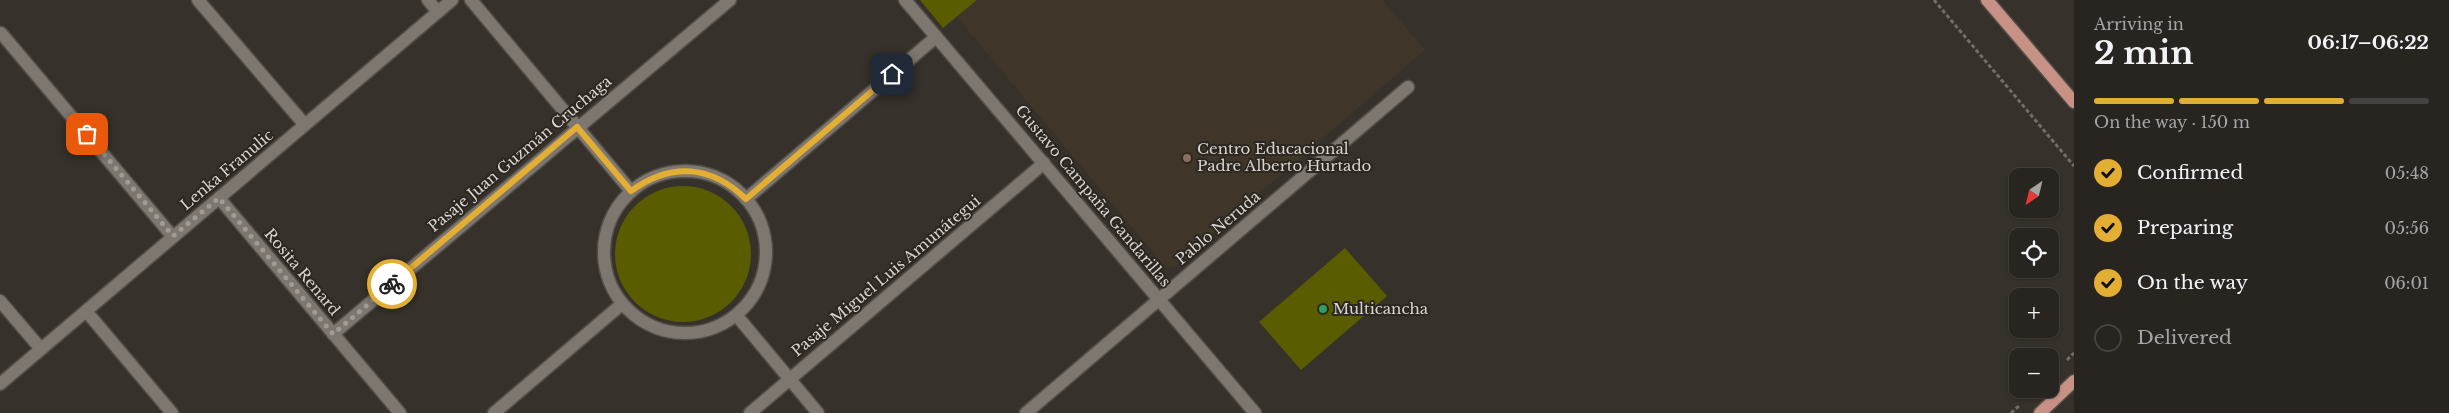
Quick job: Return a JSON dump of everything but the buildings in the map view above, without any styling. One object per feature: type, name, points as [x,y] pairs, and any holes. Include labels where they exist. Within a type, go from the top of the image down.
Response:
[{"type":"main road","points":[[1987,0],[2074,102]]},
{"type":"main road","points":[[2040,413],[2074,381]]},
{"type":"street","points":[[198,0],[305,125]]},
{"type":"street","points":[[428,0],[438,12]]},
{"type":"street","name":"Lenka Franulic","points":[[0,384],[452,0]]},
{"type":"street","points":[[471,0],[631,191]]},
{"type":"street","name":"Pasaje Juan Guzmán Cruchaga","points":[[333,334],[730,0]]},
{"type":"street","name":"Gustavo Campaña Gandarillas","points":[[905,0],[1255,413]]},
{"type":"street","points":[[1,32],[173,236]]},
{"type":"street","points":[[746,199],[936,37]]},
{"type":"street","name":"Pablo Neruda","points":[[1026,413],[1408,87]]},
{"type":"street","name":"Pasaje Miguel Luis Amunátegui","points":[[750,413],[1044,163]]},
{"type":"street","points":[[690,171],[721,179],[746,199],[756,212],[762,227],[766,243],[766,260],[757,291],[737,316],[721,326],[704,332],[686,334],[668,332],[651,326],[635,317],[622,304],[609,280],[604,253],[608,225],[621,201],[631,191],[644,182],[659,176],[674,172],[690,171]]},
{"type":"street","name":"Rosita Renard","points":[[219,198],[400,413]]},
{"type":"street","points":[[0,301],[41,349]]},
{"type":"street","points":[[494,413],[622,304]]},
{"type":"street","points":[[86,311],[172,413]]},
{"type":"street","points":[[737,316],[818,413]]},
{"type":"path","points":[[1934,0],[2074,166]]},
{"type":"shaded area","points":[[920,0],[977,0],[943,28]]},
{"type":"shaded area","name":"Centro Educacional Padre Alberto Hurtado","points":[[977,0],[1383,0],[1425,50],[1174,267],[1165,267],[957,17]]},
{"type":"shaded area","points":[[683,186],[709,191],[721,197],[731,206],[740,216],[746,228],[751,254],[746,280],[740,292],[731,302],[721,311],[709,317],[683,322],[657,317],[645,311],[635,302],[626,292],[620,280],[615,254],[620,228],[626,216],[635,206],[645,197],[657,191]]},
{"type":"shaded area","name":"Multicancha","points":[[1345,248],[1387,296],[1301,370],[1259,322]]},
{"type":"way so far","points":[[87,134],[173,236],[219,198],[333,334],[392,284]]},
{"type":"place","name":"Centro Educacional Padre Alberto Hurtado","points":[[1187,158]]},
{"type":"place","name":"Multicancha","points":[[1323,309]]},
{"type":"route","points":[[392,284],[577,127],[631,191],[644,182],[659,176],[674,172],[690,171],[721,179],[735,188],[746,199],[892,74]]}]
